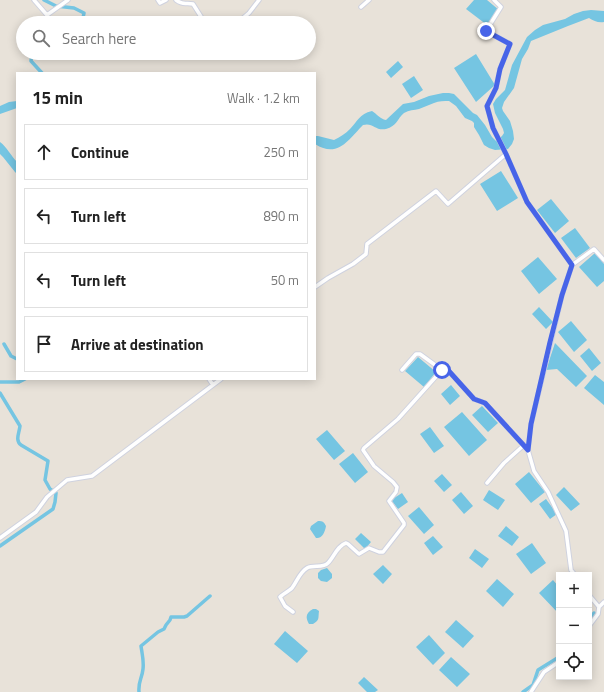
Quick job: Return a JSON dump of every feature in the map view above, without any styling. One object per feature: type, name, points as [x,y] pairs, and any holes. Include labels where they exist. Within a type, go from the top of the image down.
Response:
[{"type":"street","points":[[34,0],[46,14],[49,14],[67,1]]},
{"type":"street","points":[[158,0],[160,3],[166,0]]},
{"type":"street","points":[[176,0],[184,4],[188,2],[193,4],[201,16]]},
{"type":"street","points":[[245,16],[259,0]]},
{"type":"street","points":[[362,7],[369,0]]},
{"type":"street","points":[[494,0],[501,7],[486,31],[510,44],[500,69],[496,88],[487,106],[493,128],[527,202],[572,265]]},
{"type":"street","points":[[316,286],[353,264],[366,254],[367,244],[436,191],[448,204],[506,154]]},
{"type":"street","points":[[573,572],[571,570],[566,531],[548,492],[534,471],[528,450],[532,416],[572,265],[594,249],[604,260]]},
{"type":"street","points":[[402,370],[416,354],[420,354],[442,370],[447,369],[474,399],[485,403],[528,450]]},
{"type":"street","points":[[293,612],[285,606],[280,597],[291,588],[304,570],[309,567],[323,566],[328,563],[344,543],[359,554],[369,548],[383,552],[404,525],[389,501],[396,492],[397,487],[374,466],[363,450],[398,419],[442,370]]},
{"type":"street","points":[[210,380],[213,385]]},
{"type":"street","points":[[0,538],[36,512],[47,497],[66,480],[92,476],[220,380]]},
{"type":"street","points":[[487,483],[504,462],[524,445]]},
{"type":"street","points":[[592,599],[599,607]]},
{"type":"street","points":[[592,622],[598,614],[599,607],[604,602]]},
{"type":"street","points":[[531,692],[544,672],[556,664]]},
{"type":"water","points":[[474,0],[487,0],[499,10],[487,25],[466,9]]},
{"type":"water","points":[[583,11],[604,11],[604,22],[596,22],[589,18],[531,41],[522,59],[514,88],[504,102],[502,108],[510,121],[513,131],[514,139],[508,149],[495,150],[484,145],[474,127],[474,123],[465,118],[456,106],[449,101],[438,102],[406,112],[390,128],[379,129],[366,124],[363,125],[348,141],[337,148],[323,148],[316,144],[316,136],[334,140],[350,129],[361,116],[368,112],[372,111],[380,118],[386,120],[403,104],[443,93],[454,94],[473,113],[477,115],[496,141],[504,133],[495,113],[493,104],[505,90],[512,65],[527,37],[543,25],[565,19]]},
{"type":"water","points":[[476,54],[495,85],[476,102],[454,68]]},
{"type":"water","points":[[398,61],[403,67],[391,78],[386,72]]},
{"type":"water","points":[[414,76],[423,90],[411,98],[402,84]]},
{"type":"water","points":[[16,101],[16,108],[0,114],[0,106],[9,102]]},
{"type":"water","points":[[0,142],[16,161],[16,173],[3,157],[0,154]]},
{"type":"water","points":[[501,171],[518,198],[497,211],[480,184]]},
{"type":"water","points":[[551,199],[569,221],[555,233],[537,210]]},
{"type":"water","points":[[575,228],[590,248],[576,258],[561,238]]},
{"type":"water","points":[[595,253],[604,264],[604,281],[597,287],[579,267]]},
{"type":"water","points":[[538,257],[557,279],[539,294],[521,271]]},
{"type":"water","points":[[539,307],[553,322],[546,329],[532,314]]},
{"type":"water","points":[[571,321],[587,340],[574,352],[558,332]]},
{"type":"water","points":[[555,343],[587,376],[576,387],[557,369],[546,370]]},
{"type":"water","points":[[589,348],[601,363],[592,371],[580,356]]},
{"type":"water","points":[[418,357],[436,372],[424,387],[405,371]]},
{"type":"water","points":[[595,375],[604,382],[604,405],[584,388]]},
{"type":"water","points":[[451,385],[460,396],[450,405],[441,394]]},
{"type":"water","points":[[482,406],[498,423],[488,432],[472,415]]},
{"type":"water","points":[[462,412],[487,440],[469,456],[444,427]]},
{"type":"water","points":[[430,427],[444,446],[434,453],[420,434]]},
{"type":"water","points":[[327,430],[345,451],[334,460],[316,439]]},
{"type":"water","points":[[353,453],[368,472],[355,483],[339,464]]},
{"type":"water","points":[[529,472],[545,492],[531,503],[515,484]]},
{"type":"water","points":[[442,474],[452,485],[444,492],[434,481]]},
{"type":"water","points":[[564,487],[580,504],[571,511],[556,495]]},
{"type":"water","points":[[489,490],[505,500],[498,510],[483,500]]},
{"type":"water","points":[[461,492],[473,506],[464,514],[452,500]]},
{"type":"water","points":[[402,493],[408,502],[398,509],[391,500]]},
{"type":"water","points":[[546,499],[557,514],[550,519],[539,504]]},
{"type":"water","points":[[419,507],[434,525],[424,534],[408,516]]},
{"type":"water","points":[[318,521],[323,522],[326,526],[323,535],[316,538],[310,529],[311,526]]},
{"type":"water","points":[[506,526],[519,537],[512,546],[498,536]]},
{"type":"water","points":[[361,533],[371,542],[365,549],[355,539]]},
{"type":"water","points":[[433,536],[443,547],[433,555],[424,543]]},
{"type":"water","points":[[532,543],[546,563],[531,574],[516,554]]},
{"type":"water","points":[[475,549],[489,559],[482,568],[469,558]]},
{"type":"water","points":[[383,565],[392,574],[383,584],[373,574]]},
{"type":"water","points":[[327,568],[332,574],[332,578],[327,582],[321,581],[318,578],[318,573]]},
{"type":"water","points":[[497,579],[514,594],[503,607],[486,591]]},
{"type":"water","points":[[553,580],[556,584],[556,611],[539,593]]},
{"type":"water","points":[[313,609],[319,611],[318,619],[313,624],[309,624],[307,615]]},
{"type":"water","points":[[456,620],[474,636],[463,648],[445,632]]},
{"type":"water","points":[[285,631],[308,651],[297,663],[274,644]]},
{"type":"water","points":[[429,635],[445,653],[433,665],[416,647]]},
{"type":"water","points":[[451,657],[470,674],[457,687],[439,670]]},
{"type":"water","points":[[364,677],[378,690],[375,692],[367,692],[358,683]]},
{"type":"waterway","points":[[44,0],[56,6],[74,8],[84,13],[83,16]]},
{"type":"waterway","points":[[31,60],[41,72]]},
{"type":"waterway","points":[[4,344],[11,356],[16,358]]},
{"type":"waterway","points":[[0,382],[19,382],[23,380]]},
{"type":"waterway","points":[[0,393],[20,426],[18,437],[19,443],[48,461],[45,480],[50,489],[56,493],[53,509],[0,546]]},
{"type":"waterway","points":[[139,692],[143,666],[141,646],[164,629],[171,617],[187,616],[210,596]]},
{"type":"waterway","points":[[523,692],[533,685],[538,670],[556,659]]},
{"type":"route","points":[[442,370],[447,369],[474,399],[485,403],[528,450],[531,424],[550,342],[562,295],[572,265],[527,202],[493,128],[487,106],[496,88],[500,69],[510,44],[486,31]]}]
